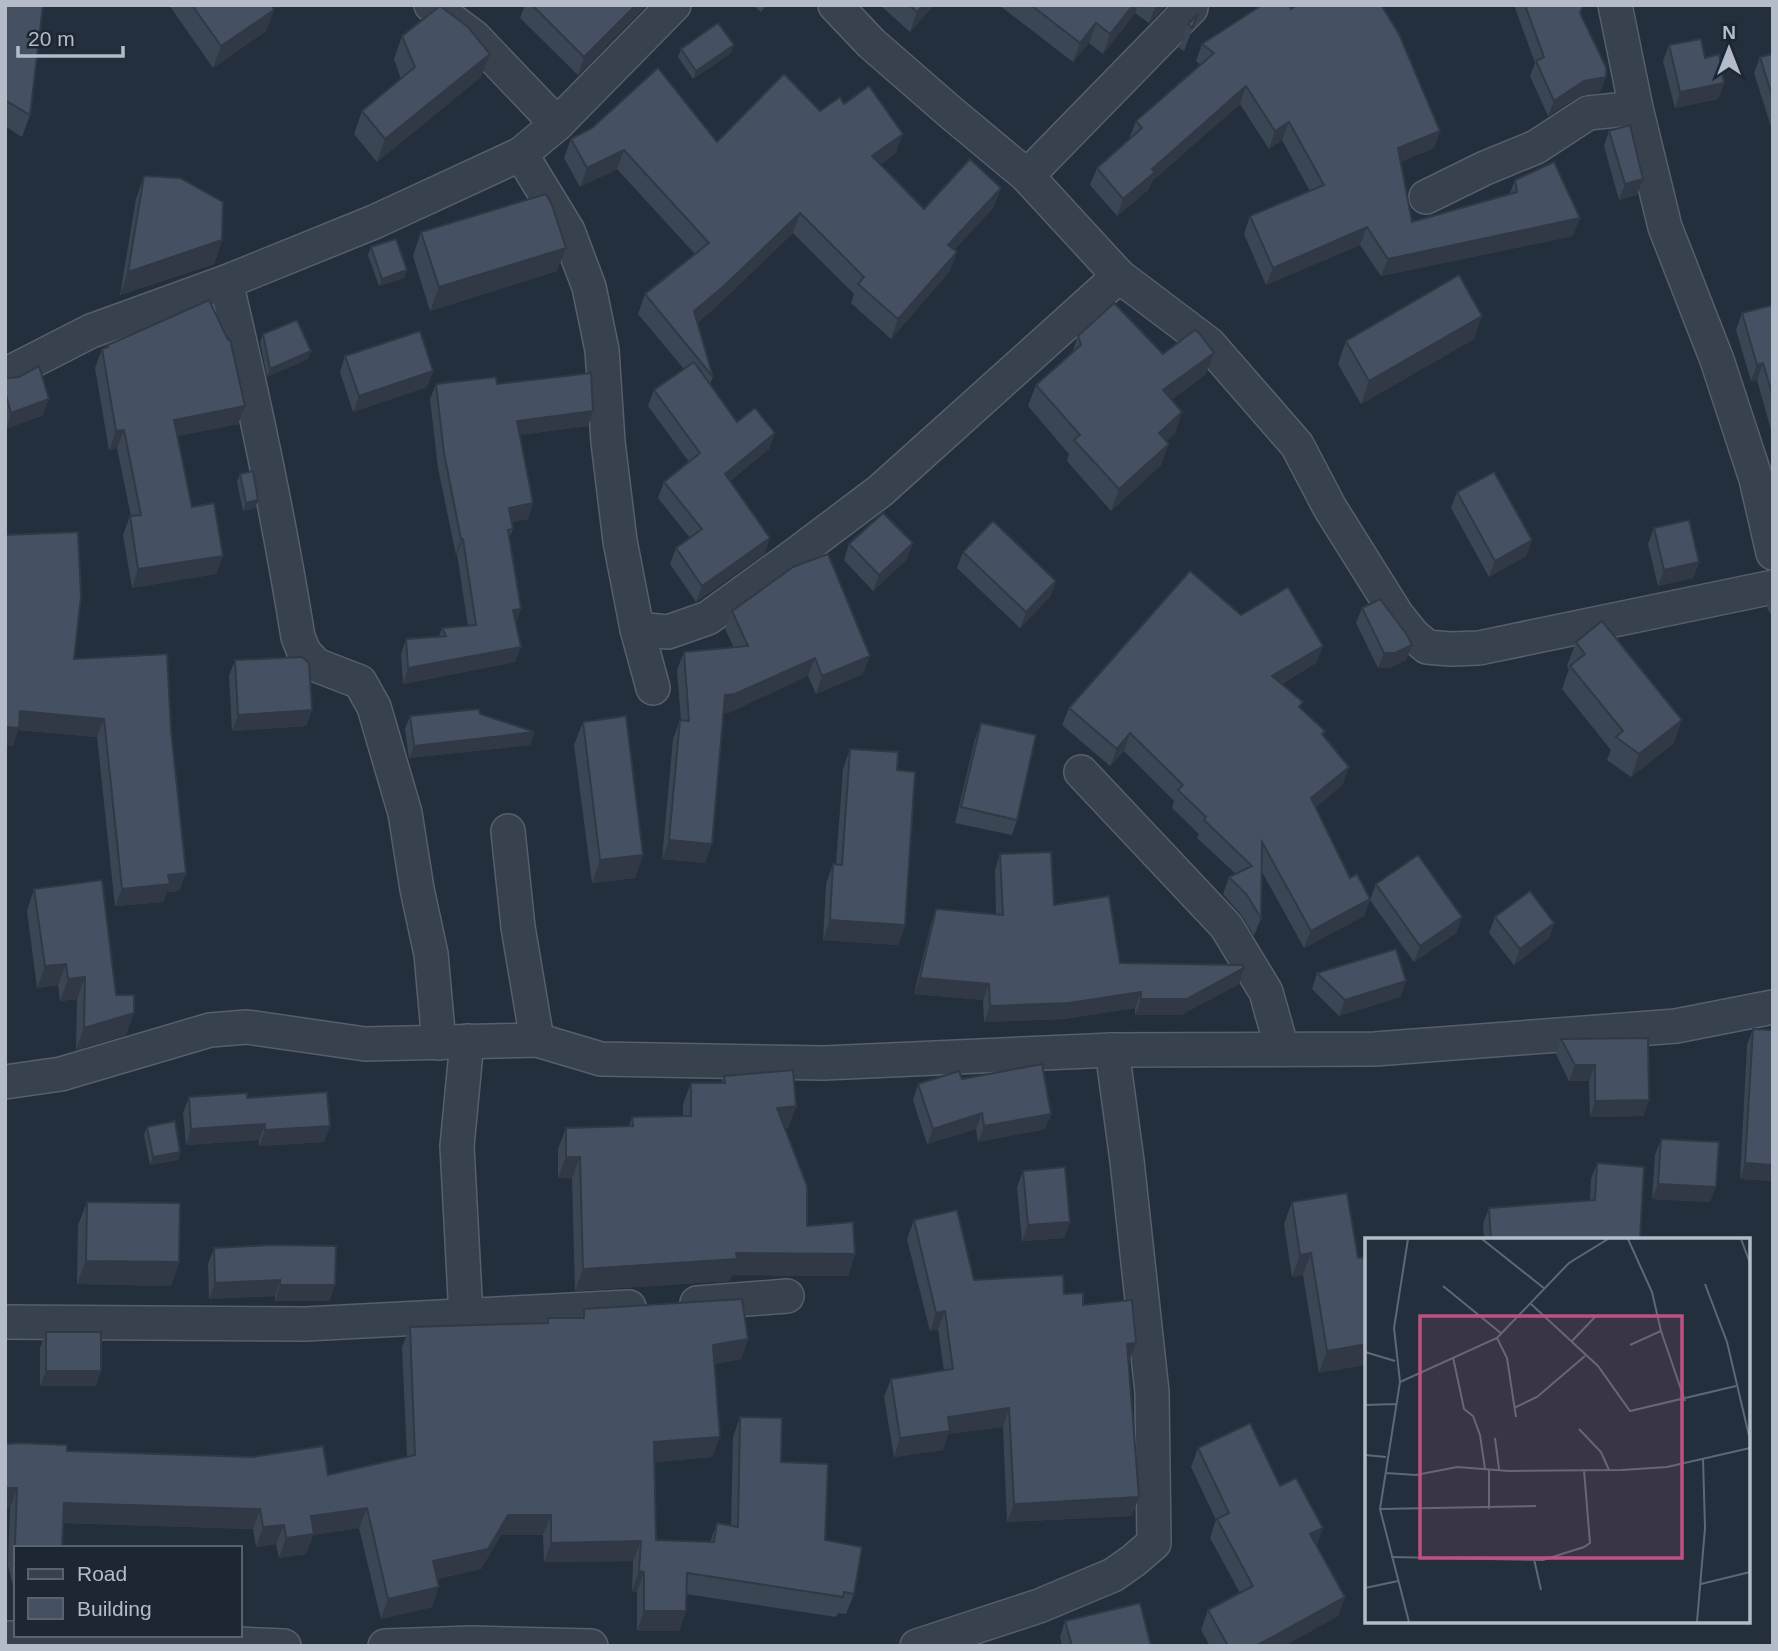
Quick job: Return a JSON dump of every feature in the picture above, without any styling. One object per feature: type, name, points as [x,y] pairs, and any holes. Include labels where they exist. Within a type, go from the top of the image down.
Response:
[{"type":"street","points":[[431,5],[474,37],[557,124]]},
{"type":"street","points":[[5,375],[91,331],[226,282],[374,222],[521,154],[557,124],[674,5]]},
{"type":"street","points":[[835,5],[872,43],[1027,177],[1119,276],[1209,344],[1297,445],[1330,508],[1397,615],[1427,647],[1450,649],[1479,648],[1766,589],[1773,553],[1756,479],[1717,360],[1665,228],[1615,5]]},
{"type":"street","points":[[1027,177],[1191,8]]},
{"type":"street","points":[[1426,197],[1536,147],[1588,113],[1636,108]]},
{"type":"street","points":[[521,154],[568,232],[589,287],[602,350],[608,442],[620,541],[637,629],[653,688]]},
{"type":"street","points":[[637,629],[668,632],[708,618],[795,555],[880,491],[1119,276]]},
{"type":"street","points":[[226,282],[271,480],[298,637],[304,652],[316,664],[360,682],[374,707],[405,813],[417,889],[453,1042],[466,1316]]},
{"type":"street","points":[[1081,772],[1226,926],[1266,992],[1282,1049]]},
{"type":"street","points":[[508,831],[518,927],[537,1040]]},
{"type":"street","points":[[5,1082],[61,1074],[210,1030],[247,1027],[365,1044],[537,1040],[601,1059],[824,1063],[1112,1050],[1376,1049],[1676,1026],[1773,1007]]},
{"type":"street","points":[[917,1646],[1039,1606],[1113,1575],[1154,1543],[1152,1392],[1112,1050]]},
{"type":"street","points":[[5,1322],[306,1324],[787,1296]]},
{"type":"street","points":[[5,1638],[101,1638],[284,1646]]},
{"type":"street","points":[[385,1646],[471,1643],[591,1646]]},
{"type":"building","points":[[5,5],[43,5],[30,115],[5,100]]},
{"type":"building","points":[[192,5],[271,5],[274,10],[221,46]]},
{"type":"building","points":[[532,5],[636,5],[584,57]]},
{"type":"building","points":[[909,5],[924,5],[917,12]]},
{"type":"building","points":[[1031,5],[1133,5],[1110,34],[1096,23],[1080,43]]},
{"type":"building","points":[[1262,5],[1289,5],[1291,9],[1298,5],[1381,5],[1399,34],[1440,131],[1398,148],[1412,222],[1517,192],[1515,180],[1554,162],[1580,218],[1388,259],[1367,227],[1273,268],[1250,216],[1324,185],[1289,122],[1275,131],[1246,86],[1152,169],[1155,172],[1123,199],[1097,168],[1142,128],[1136,121],[1214,53],[1202,44]]},
{"type":"building","points":[[1525,5],[1583,5],[1580,13],[1606,67],[1606,77],[1584,81],[1554,101],[1536,61],[1544,57]]},
{"type":"building","points":[[440,6],[468,27],[490,54],[385,139],[362,111],[415,67],[402,36]]},
{"type":"building","points":[[1198,14],[1192,28],[1188,24]]},
{"type":"building","points":[[718,23],[734,45],[696,71],[681,49]]},
{"type":"building","points":[[1701,39],[1705,58],[1719,54],[1724,83],[1680,92],[1669,45]]},
{"type":"building","points":[[1773,54],[1773,99],[1760,57]]},
{"type":"building","points":[[658,68],[717,142],[784,74],[820,111],[840,97],[844,104],[869,86],[903,134],[872,156],[924,209],[970,159],[1001,188],[948,245],[957,252],[898,319],[858,284],[864,277],[800,213],[694,311],[713,377],[645,294],[709,243],[624,150],[587,168],[571,139],[592,128]]},
{"type":"building","points":[[1630,125],[1643,179],[1625,184],[1609,131]]},
{"type":"building","points":[[144,176],[180,178],[223,202],[222,240],[128,272]]},
{"type":"building","points":[[546,194],[566,248],[439,287],[421,232]]},
{"type":"building","points":[[396,239],[407,270],[382,279],[371,247]]},
{"type":"building","points":[[1459,275],[1482,316],[1369,381],[1346,341]]},
{"type":"building","points":[[209,300],[228,340],[230,339],[245,406],[174,420],[192,507],[214,503],[223,556],[138,569],[130,516],[141,515],[124,430],[116,431],[102,349]]},
{"type":"building","points":[[1114,303],[1163,354],[1195,330],[1214,353],[1163,390],[1182,412],[1159,433],[1169,444],[1119,489],[1074,440],[1080,435],[1036,385],[1081,345],[1078,336]]},
{"type":"building","points":[[1773,305],[1773,397],[1763,363],[1757,365],[1742,313]]},
{"type":"building","points":[[297,320],[311,351],[270,369],[263,334]]},
{"type":"building","points":[[420,331],[433,371],[359,396],[345,356]]},
{"type":"building","points":[[694,362],[737,422],[755,408],[775,433],[725,474],[770,538],[702,586],[676,548],[702,529],[664,482],[700,453],[654,390]]},
{"type":"building","points":[[39,366],[49,399],[11,413],[5,392],[5,377],[19,377]]},
{"type":"building","points":[[591,373],[593,411],[517,421],[533,503],[509,508],[513,529],[508,530],[521,609],[513,610],[521,647],[408,668],[406,639],[446,636],[442,628],[476,625],[463,539],[444,453],[436,384],[496,377],[497,384]]},
{"type":"building","points":[[253,471],[258,500],[246,503],[240,474]]},
{"type":"building","points":[[1494,472],[1532,540],[1495,561],[1457,492]]},
{"type":"building","points":[[883,513],[913,543],[879,575],[849,544]]},
{"type":"building","points":[[1689,520],[1699,562],[1664,570],[1654,528]]},
{"type":"building","points":[[993,521],[1056,581],[1026,612],[963,552]]},
{"type":"building","points":[[78,532],[81,596],[74,659],[167,654],[171,730],[186,873],[168,875],[170,884],[122,889],[104,719],[20,711],[19,728],[5,727],[5,535]]},
{"type":"building","points":[[828,554],[870,656],[822,676],[815,658],[735,694],[725,695],[712,844],[669,840],[680,720],[689,721],[684,652],[748,646],[732,611],[793,567]]},
{"type":"building","points":[[1190,571],[1241,615],[1288,587],[1323,646],[1272,676],[1303,702],[1299,707],[1325,731],[1322,734],[1349,767],[1311,798],[1350,878],[1357,874],[1370,899],[1311,931],[1262,842],[1261,918],[1247,895],[1229,877],[1252,866],[1204,820],[1206,817],[1178,790],[1183,785],[1130,733],[1117,749],[1069,708]]},
{"type":"building","points":[[1380,599],[1412,645],[1395,653],[1384,653],[1362,608]]},
{"type":"building","points":[[1602,621],[1682,720],[1639,754],[1616,737],[1623,731],[1570,666],[1585,654],[1576,642]]},
{"type":"building","points":[[302,657],[309,663],[312,710],[238,715],[235,660]]},
{"type":"building","points":[[479,709],[480,714],[535,732],[414,746],[410,716]]},
{"type":"building","points":[[626,716],[643,855],[600,860],[583,722]]},
{"type":"building","points":[[981,723],[1036,735],[1017,820],[961,807]]},
{"type":"building","points":[[850,749],[898,752],[897,770],[915,772],[905,925],[830,920],[833,864],[842,865]]},
{"type":"building","points":[[1051,852],[1054,905],[1109,896],[1120,963],[1242,965],[1244,968],[1187,999],[1141,999],[1141,992],[1069,1003],[990,1006],[989,984],[920,978],[936,909],[1003,915],[1000,854]]},
{"type":"building","points":[[1418,855],[1462,917],[1420,946],[1376,884]]},
{"type":"building","points":[[102,880],[116,995],[134,995],[134,1013],[84,1028],[85,977],[68,979],[66,964],[45,966],[34,889]]},
{"type":"building","points":[[1530,891],[1554,923],[1520,949],[1495,917]]},
{"type":"building","points":[[1396,949],[1406,981],[1345,1000],[1317,973]]},
{"type":"building","points":[[1753,1029],[1773,1030],[1773,1165],[1745,1163]]},
{"type":"building","points":[[1648,1038],[1649,1100],[1595,1101],[1595,1065],[1575,1065],[1561,1039]]},
{"type":"building","points":[[1042,1064],[1051,1114],[984,1126],[982,1113],[933,1129],[918,1084],[959,1071],[962,1079]]},
{"type":"building","points":[[793,1070],[796,1106],[777,1108],[807,1186],[807,1226],[853,1222],[855,1254],[736,1253],[737,1259],[583,1269],[580,1157],[566,1157],[566,1128],[633,1126],[632,1117],[691,1116],[691,1083],[725,1083],[724,1076]]},
{"type":"building","points":[[327,1092],[330,1126],[265,1130],[265,1124],[191,1129],[189,1097],[247,1093],[247,1098]]},
{"type":"building","points":[[175,1121],[180,1152],[153,1157],[147,1127]]},
{"type":"building","points":[[1661,1139],[1719,1142],[1716,1187],[1658,1184]]},
{"type":"building","points":[[1597,1163],[1644,1167],[1640,1238],[1491,1238],[1489,1208],[1595,1200]]},
{"type":"building","points":[[1065,1167],[1070,1222],[1028,1225],[1023,1171]]},
{"type":"building","points":[[1347,1193],[1358,1258],[1365,1257],[1365,1344],[1327,1351],[1311,1253],[1300,1255],[1292,1202]]},
{"type":"building","points":[[87,1202],[180,1203],[179,1262],[86,1261]]},
{"type":"building","points":[[957,1210],[974,1280],[1063,1275],[1064,1294],[1083,1293],[1083,1305],[1132,1300],[1136,1343],[1127,1344],[1139,1497],[1014,1504],[1009,1408],[948,1417],[950,1431],[900,1438],[891,1379],[953,1369],[945,1311],[936,1313],[914,1220]]},
{"type":"building","points":[[336,1246],[335,1285],[280,1285],[280,1280],[215,1283],[214,1248]]},
{"type":"building","points":[[742,1299],[748,1339],[713,1345],[720,1437],[654,1442],[656,1540],[714,1542],[717,1523],[738,1527],[740,1417],[782,1418],[781,1462],[828,1464],[825,1540],[862,1547],[854,1594],[844,1592],[843,1597],[687,1573],[686,1611],[644,1611],[644,1572],[639,1571],[641,1541],[551,1543],[551,1515],[508,1515],[488,1549],[433,1561],[439,1587],[388,1599],[367,1508],[311,1516],[314,1534],[286,1538],[284,1525],[263,1527],[260,1509],[64,1503],[62,1546],[15,1546],[17,1488],[5,1488],[5,1444],[67,1445],[67,1451],[252,1457],[323,1446],[328,1475],[415,1455],[410,1327],[548,1323],[548,1318],[584,1318],[584,1309]]},
{"type":"building","points":[[46,1332],[101,1332],[101,1371],[46,1371]]},
{"type":"building","points":[[1250,1423],[1280,1486],[1296,1478],[1323,1528],[1310,1534],[1345,1597],[1256,1646],[1228,1646],[1208,1610],[1253,1586],[1217,1519],[1229,1513],[1198,1448]]},
{"type":"building","points":[[1140,1603],[1151,1646],[1072,1646],[1065,1621]]}]
